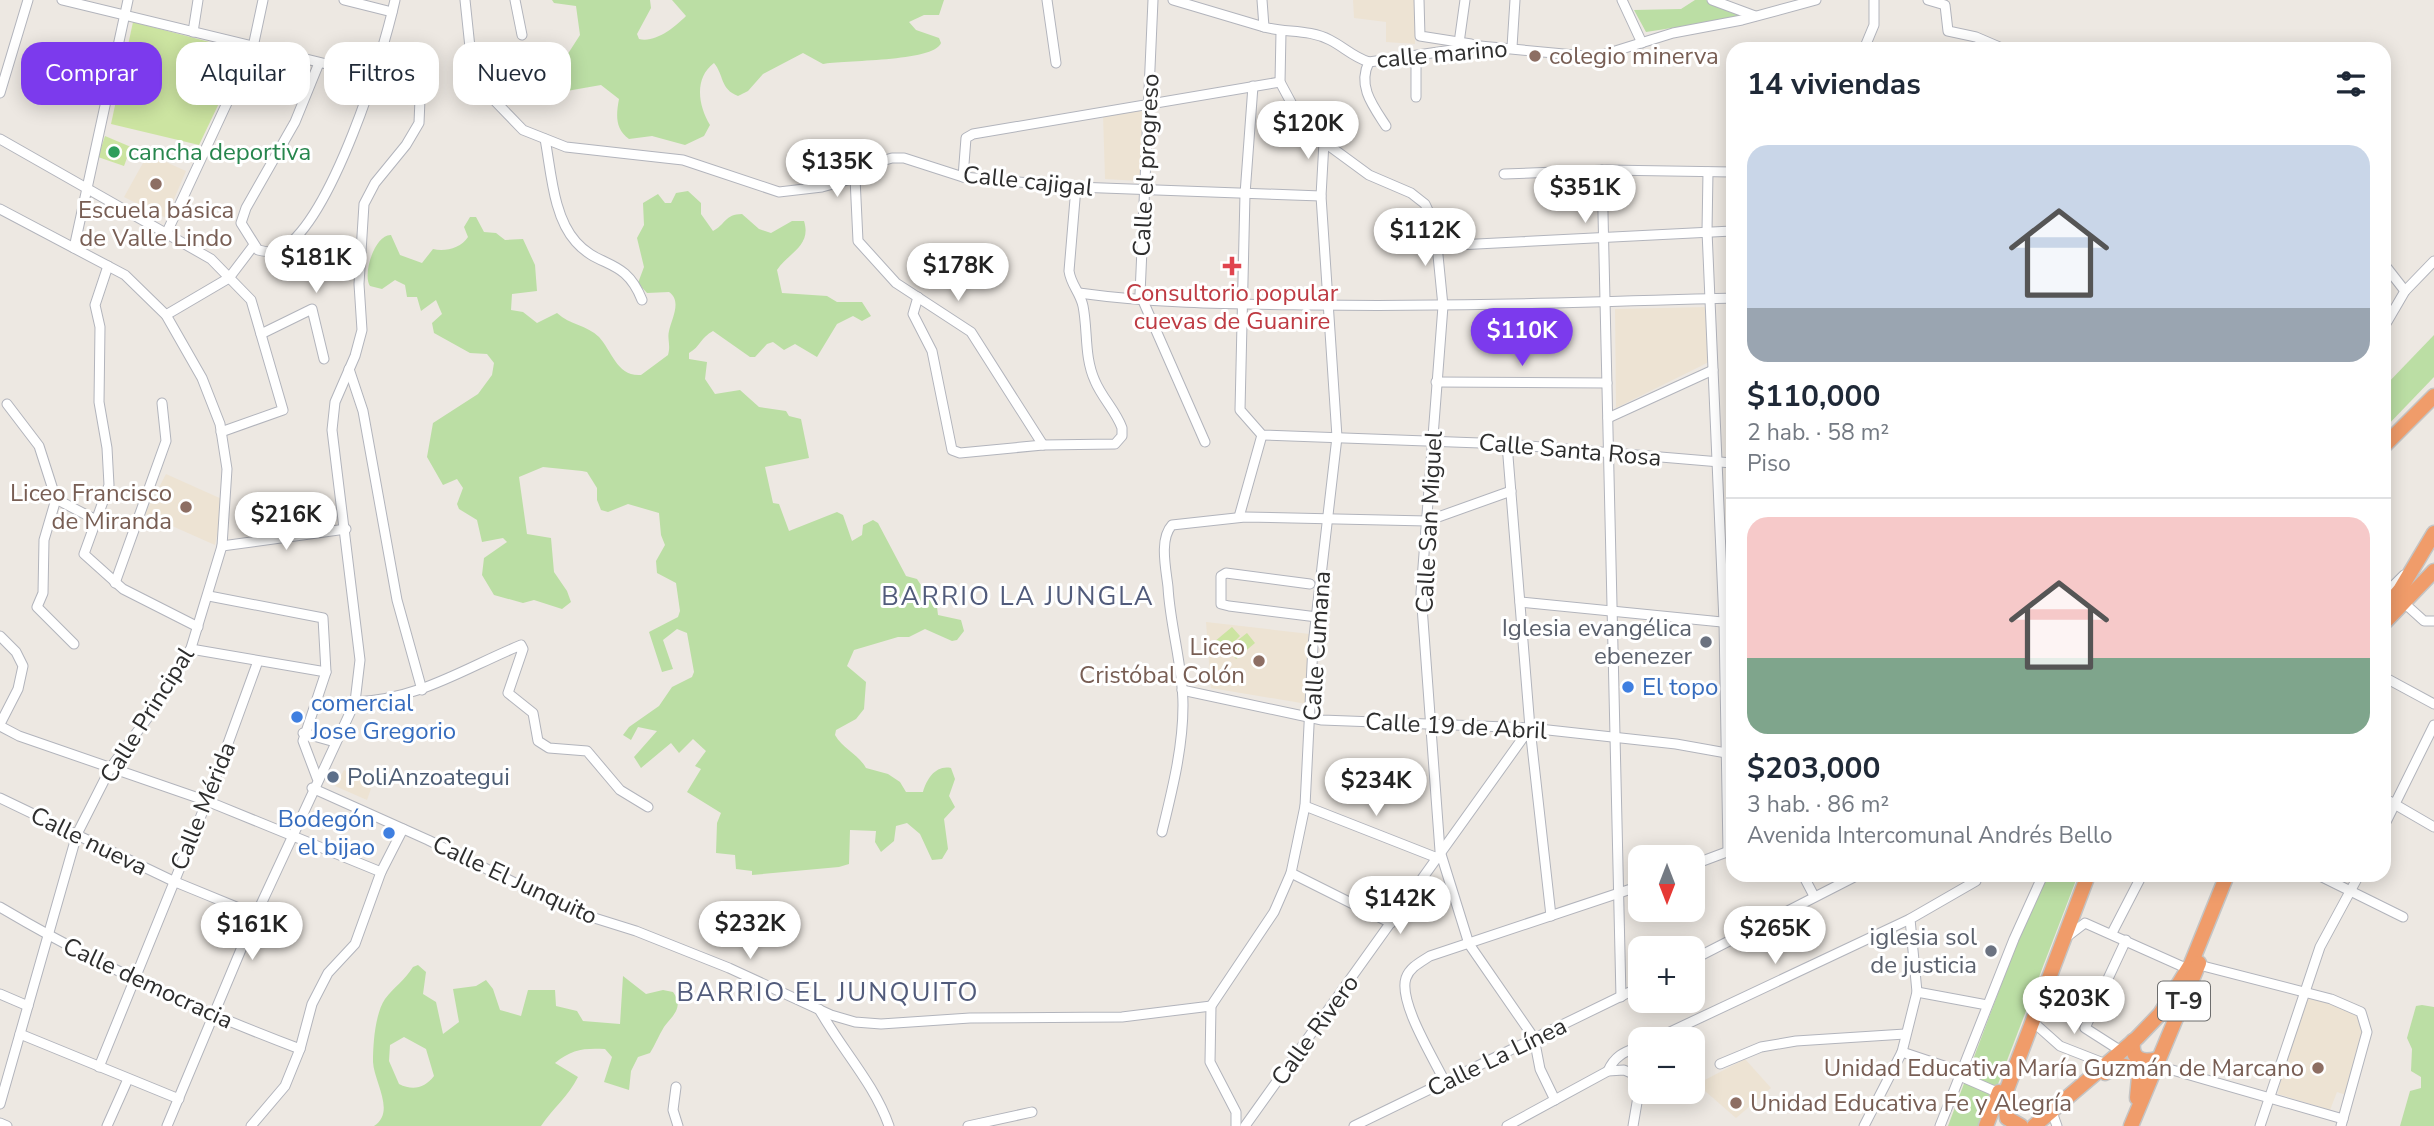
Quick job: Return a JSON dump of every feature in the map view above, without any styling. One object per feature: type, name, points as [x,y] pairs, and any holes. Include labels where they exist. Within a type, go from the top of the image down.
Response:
[{"type":"highway","points":[[2391,439],[2434,396]]},
{"type":"highway","points":[[2391,451],[2434,408]]},
{"type":"highway","points":[[2391,601],[2434,533]]},
{"type":"highway","points":[[2391,615],[2434,571]]},
{"type":"highway","name":"T-9","points":[[1986,1126],[2083,882]]},
{"type":"highway","name":"T-9","points":[[2084,882],[2004,1097],[2004,1112],[2012,1123],[2022,1126],[2047,1121],[2160,1014],[2193,967],[2233,882]]},
{"type":"highway","name":"T-9","points":[[2129,1126],[2224,882]]},
{"type":"highway","name":"T-9","points":[[2133,1041],[2133,1053],[2137,1059],[2156,1062]]},
{"type":"highway","name":"T-9","points":[[2080,1088],[2093,1084],[2113,1067],[2127,1065],[2133,1068],[2139,1077],[2139,1091],[2129,1126]]},
{"type":"street","points":[[0,93],[29,0]]},
{"type":"street","points":[[62,0],[233,42]]},
{"type":"street","points":[[74,248],[128,0]]},
{"type":"street","points":[[193,32],[198,0]]},
{"type":"street","points":[[254,42],[263,0]]},
{"type":"street","points":[[344,0],[392,12]]},
{"type":"street","points":[[383,42],[395,0]]},
{"type":"street","name":"Calle cajigal","points":[[465,0],[471,57],[494,100],[523,130],[566,147],[683,160],[772,191],[822,187],[855,178],[875,163],[892,158],[904,159],[963,177],[1076,187],[1321,195]]},
{"type":"street","points":[[515,0],[522,35]]},
{"type":"street","points":[[1048,0],[1056,63]]},
{"type":"street","name":"Calle el progreso","points":[[1153,0],[1140,294],[1205,442]]},
{"type":"street","points":[[1173,0],[1264,27],[1262,0]]},
{"type":"street","points":[[1419,0],[1420,36],[1480,46]]},
{"type":"street","points":[[1459,43],[1465,0]]},
{"type":"street","points":[[1512,47],[1515,0]]},
{"type":"street","points":[[1622,0],[1642,43]]},
{"type":"street","points":[[1712,0],[1755,16]]},
{"type":"street","name":"calle marino","points":[[1264,27],[1281,32],[1307,32],[1330,40],[1352,56],[1369,62],[1480,46],[1596,57],[1673,33],[1816,0]]},
{"type":"street","points":[[1867,42],[1874,25],[1874,0]]},
{"type":"street","points":[[1928,1],[1944,5],[1948,31],[1988,42]]},
{"type":"street","points":[[963,177],[966,138],[973,134],[1280,82],[1281,32]]},
{"type":"street","points":[[1416,56],[1416,97]]},
{"type":"street","points":[[310,61],[324,64]]},
{"type":"street","points":[[1369,62],[1364,71],[1365,88],[1386,126]]},
{"type":"street","points":[[319,63],[295,122],[246,208],[241,223],[254,245],[269,253],[282,250],[307,226],[339,166],[361,105]]},
{"type":"street","name":"Calle San Miguel","points":[[1280,82],[1294,108],[1315,127],[1324,142],[1368,175],[1411,193],[1425,204],[1435,225],[1443,306],[1421,593],[1437,854],[1469,944],[1534,1038],[1540,1069],[1555,1100]]},
{"type":"street","points":[[1238,517],[1262,435],[1240,410],[1245,194],[1253,86]]},
{"type":"street","points":[[167,232],[226,105]]},
{"type":"street","points":[[167,1126],[312,788],[355,702],[360,660],[332,430],[335,402],[362,330],[359,284],[364,204],[375,183],[406,145],[419,123],[420,105]]},
{"type":"street","points":[[0,139],[211,259],[251,300],[283,410],[221,432]]},
{"type":"street","points":[[545,139],[561,213],[576,242],[621,268],[634,281],[642,300]]},
{"type":"street","points":[[1324,142],[1321,195],[1328,305]]},
{"type":"street","points":[[1602,170],[1621,997]]},
{"type":"street","points":[[1504,174],[1602,170],[1726,172]]},
{"type":"street","points":[[1708,172],[1707,232],[1716,461],[1726,596]]},
{"type":"street","points":[[855,178],[858,241],[896,283],[971,332],[1043,445]]},
{"type":"street","points":[[918,297],[913,314],[932,351],[952,450],[960,453],[1043,445],[1107,447],[1115,444],[1122,436],[1119,419],[1095,382],[1088,361],[1079,293],[1071,284],[1069,271],[1076,187]]},
{"type":"street","name":"Calle Principal","points":[[0,209],[125,275],[166,316],[202,378],[221,432],[227,469],[222,546],[191,649],[152,712],[111,767],[77,834],[0,1104]]},
{"type":"street","points":[[1438,246],[1726,231]]},
{"type":"street","points":[[166,316],[229,278],[254,245]]},
{"type":"street","points":[[2391,315],[2405,290],[2434,261]]},
{"type":"street","points":[[108,266],[94,305],[100,327],[99,402],[107,449],[109,485],[84,554],[115,583],[198,627]]},
{"type":"street","points":[[2391,273],[2405,290]]},
{"type":"street","points":[[1079,293],[1144,302],[1443,306],[1726,298]]},
{"type":"street","name":"Calle Cumana","points":[[1211,1006],[1274,912],[1292,873],[1305,806],[1317,617],[1337,437],[1328,305]]},
{"type":"street","points":[[261,334],[312,309],[324,359]]},
{"type":"street","points":[[349,369],[363,411],[397,600],[422,690]]},
{"type":"street","points":[[1608,418],[1713,370]]},
{"type":"street","points":[[1436,382],[1607,383]]},
{"type":"street","points":[[115,583],[166,441],[162,403]]},
{"type":"street","points":[[7,404],[39,446],[56,499],[44,540],[43,593],[37,607],[74,643]]},
{"type":"street","name":"Calle Santa Rosa","points":[[1262,435],[1507,444],[1726,462]]},
{"type":"street","points":[[1507,444],[1530,728],[1551,916]]},
{"type":"street","points":[[1162,832],[1181,744],[1182,690],[1170,617],[1165,548],[1168,529],[1177,522],[1238,517],[1427,521],[1511,491]]},
{"type":"street","points":[[56,499],[98,521]]},
{"type":"street","points":[[222,546],[346,529]]},
{"type":"street","points":[[2391,588],[2410,569]]},
{"type":"street","points":[[1310,584],[1223,573],[1220,602],[1229,606],[1317,617]]},
{"type":"street","points":[[209,596],[323,618],[326,672],[303,733],[305,750],[317,778]]},
{"type":"street","points":[[2403,602],[2424,621],[2434,621]]},
{"type":"street","points":[[1520,603],[1726,623]]},
{"type":"street","points":[[0,636],[16,652],[23,666],[18,689],[0,725],[19,736],[207,801],[381,872]]},
{"type":"street","points":[[355,702],[388,700],[422,690],[521,645],[523,649],[508,693],[533,713],[538,741],[549,748],[587,751],[620,790],[648,807]]},
{"type":"street","points":[[191,649],[326,672]]},
{"type":"street","name":"Calle Mérida","points":[[99,1067],[207,801],[258,661]]},
{"type":"street","points":[[2391,681],[2434,704]]},
{"type":"street","name":"Calle 19 de Abril","points":[[1182,690],[1311,717],[1429,726],[1530,728],[1726,753]]},
{"type":"street","points":[[2391,811],[2434,725]]},
{"type":"street","name":"Calle Rivero","points":[[1245,1126],[1391,923],[1437,854],[1530,728]]},
{"type":"street","points":[[303,733],[335,742]]},
{"type":"street","name":"Calle El Junquito","points":[[312,788],[402,828],[572,911],[694,954],[855,1022],[881,1024],[970,1018],[1122,1017],[1211,1006]]},
{"type":"street","name":"Calle nueva","points":[[0,798],[173,881],[256,915]]},
{"type":"street","points":[[2391,803],[2434,827]]},
{"type":"street","points":[[1305,806],[1437,854]]},
{"type":"street","points":[[251,1126],[285,1086],[300,1049],[312,1004],[328,972],[355,944],[381,872],[402,828]]},
{"type":"street","points":[[1705,860],[1726,852]]},
{"type":"street","points":[[1292,873],[1391,923]]},
{"type":"street","points":[[1807,882],[1814,896]]},
{"type":"street","points":[[1705,953],[1843,882]]},
{"type":"street","points":[[1681,1027],[1910,919],[1974,882]]},
{"type":"street","points":[[1940,1126],[1987,1005],[2040,882]]},
{"type":"street","points":[[2112,933],[2138,882]]},
{"type":"street","points":[[2333,882],[2403,917]]},
{"type":"street","points":[[2260,1126],[2303,991],[2320,947],[2355,882]]},
{"type":"street","points":[[1445,1082],[1409,1007],[1406,978],[1413,967],[1430,956],[1628,890]]},
{"type":"street","name":"Calle democracia","points":[[0,907],[48,935],[213,1016],[300,1049]]},
{"type":"street","points":[[1864,1126],[1902,1052],[1917,992],[1910,919]]},
{"type":"street","points":[[2064,940],[2085,923],[2193,967],[2303,991],[2350,1005],[2366,1021],[2365,1041],[2342,1123],[2156,1062]]},
{"type":"street","points":[[2121,1051],[2085,1028],[2126,940]]},
{"type":"street","points":[[1917,992],[1987,1005]]},
{"type":"street","name":"Calle La Línea","points":[[1354,1126],[1628,993]]},
{"type":"street","points":[[0,994],[28,1006]]},
{"type":"street","points":[[1211,1006],[1210,1062],[1236,1112],[1236,1126]]},
{"type":"street","points":[[819,1009],[837,1041],[880,1100],[889,1126]]},
{"type":"street","points":[[2032,1021],[2060,1046],[2106,1065]]},
{"type":"street","points":[[20,1034],[179,1099]]},
{"type":"street","points":[[1720,1064],[1761,1047],[1796,1041],[1905,1034]]},
{"type":"street","points":[[1608,1071],[1613,1060],[1628,1050]]},
{"type":"street","points":[[1902,1052],[1961,1074],[1999,1093]]},
{"type":"street","points":[[1511,1125],[1608,1071],[1628,1072]]},
{"type":"street","points":[[107,1126],[128,1079]]},
{"type":"street","points":[[676,1087],[673,1110],[678,1126]]},
{"type":"street","points":[[1633,1126],[1637,1104]]},
{"type":"street","points":[[968,1126],[1032,1112]]},
{"type":"street","points":[[0,1123],[7,1126]]},
{"type":"shaded area","points":[[1353,0],[1415,0],[1415,44],[1386,42],[1386,22],[1354,18]]},
{"type":"shaded area","points":[[1146,110],[1139,181],[1105,179],[1103,115]]},
{"type":"shaded area","name":"Escuela básica de Valle Lindo","points":[[148,154],[186,171],[166,218],[124,197]]},
{"type":"shaded area","points":[[1708,307],[1709,362],[1616,408],[1615,309]]},
{"type":"shaded area","name":"Liceo Francisco de Miranda","points":[[166,474],[224,500],[215,545],[145,514]]},
{"type":"shaded area","name":"Liceo Cristóbal Colón","points":[[1206,622],[1310,634],[1307,704],[1211,688]]},
{"type":"shaded area","points":[[344,770],[374,780],[367,800],[335,786]]},
{"type":"shaded area","name":"Unidad Educativa María Guzmán de Marcano","points":[[2308,995],[2354,1011],[2364,1030],[2346,1095],[2337,1092],[2330,1110],[2278,1094],[2288,1044]]},
{"type":"shaded area","name":"Unidad Educativa Fe y Alegría","points":[[1745,1059],[1771,1088],[1736,1118],[1705,1091],[1705,1080]]},
{"type":"green space","points":[[552,0],[650,0],[651,8],[637,34],[639,39],[645,40],[665,33],[686,16],[672,0],[944,0],[939,15],[924,15],[909,22],[916,30],[939,38],[941,43],[935,49],[922,54],[823,64],[803,53],[763,74],[748,91],[738,96],[725,86],[714,63],[703,76],[700,92],[710,125],[704,136],[685,145],[652,136],[629,139],[621,131],[618,121],[619,99],[601,85],[571,90],[571,49],[580,35],[576,6],[554,3]]},
{"type":"green space","points":[[1695,0],[1706,0],[1742,17],[1646,32],[1634,10],[1681,9]]},
{"type":"green space","points":[[133,22],[210,42],[176,42],[176,105],[218,105],[199,145],[111,124],[115,105],[162,105],[162,42],[129,42]]},
{"type":"green space","name":"cancha deportiva","points":[[105,136],[131,147],[124,166],[98,157]]},
{"type":"green space","points":[[688,191],[701,203],[701,214],[713,231],[736,214],[742,214],[759,229],[771,233],[792,221],[804,221],[806,230],[802,243],[777,270],[782,293],[827,296],[837,302],[862,302],[871,316],[862,321],[853,316],[837,324],[817,357],[795,344],[784,350],[773,342],[767,344],[755,357],[750,357],[713,331],[689,353],[689,359],[707,362],[705,379],[715,394],[740,390],[759,407],[786,411],[789,416],[801,419],[809,458],[765,467],[773,503],[779,504],[789,531],[837,512],[843,515],[852,541],[862,535],[863,525],[873,520],[878,523],[906,576],[917,579],[926,593],[936,599],[938,615],[961,620],[964,631],[957,640],[952,641],[925,629],[909,637],[898,637],[854,650],[847,666],[866,682],[864,709],[856,719],[836,730],[835,735],[866,768],[888,774],[900,782],[906,792],[923,792],[933,774],[941,769],[951,768],[955,779],[949,796],[955,807],[944,819],[948,849],[942,859],[932,860],[920,834],[907,823],[896,826],[894,841],[881,852],[875,842],[876,831],[850,830],[849,864],[839,867],[752,875],[752,871],[736,869],[735,855],[716,853],[717,823],[721,813],[687,792],[701,769],[695,766],[706,751],[693,739],[679,753],[671,743],[641,768],[634,757],[657,731],[638,727],[631,740],[623,735],[629,727],[659,706],[672,687],[692,677],[694,672],[687,633],[677,629],[663,640],[673,669],[662,672],[649,632],[678,617],[680,611],[676,583],[657,573],[656,561],[665,545],[659,513],[628,504],[608,512],[601,510],[597,500],[597,488],[587,472],[543,467],[519,477],[527,534],[551,538],[554,572],[571,602],[562,609],[534,600],[523,603],[494,595],[482,575],[484,558],[507,542],[503,538],[482,542],[477,520],[459,509],[457,504],[463,488],[457,479],[443,485],[427,457],[433,423],[478,394],[492,375],[494,363],[487,354],[470,353],[434,333],[432,323],[442,314],[436,300],[421,311],[417,297],[407,297],[405,285],[395,280],[382,289],[370,286],[369,264],[380,241],[391,235],[400,255],[422,263],[433,249],[452,248],[465,241],[468,237],[464,227],[470,217],[476,217],[484,232],[496,233],[505,240],[523,239],[535,265],[537,291],[512,294],[511,310],[523,312],[537,323],[557,313],[599,337],[626,372],[641,375],[668,355],[669,334],[676,305],[669,292],[647,293],[638,283],[644,267],[637,238],[644,225],[643,203],[658,194],[665,203],[671,203],[676,193]]},
{"type":"green space","points":[[2434,335],[2434,377],[2391,422],[2391,380]]},
{"type":"green space","points":[[1232,627],[1240,636],[1229,647],[1247,633],[1255,643],[1236,659],[1227,648],[1222,651],[1214,642]]},
{"type":"green space","points":[[2043,882],[2075,882],[1982,1126],[1948,1126],[2020,935]]},
{"type":"green space","points":[[418,965],[426,972],[423,994],[436,1002],[443,1034],[459,1022],[453,989],[476,986],[486,980],[493,989],[500,1010],[521,1016],[528,990],[555,990],[556,1006],[577,1011],[583,1021],[620,1024],[623,976],[646,994],[663,990],[673,992],[678,1003],[650,1053],[638,1057],[631,1071],[629,1090],[604,1082],[612,1057],[605,1049],[579,1050],[555,1063],[578,1077],[541,1126],[374,1126],[380,1120],[384,1105],[373,1062],[377,1021],[385,999],[413,967]],"holes":[[[404,1037],[426,1049],[434,1076],[418,1087],[399,1084],[389,1061],[390,1045]]]},
{"type":"green space","points":[[2416,1006],[2434,1007],[2434,1126],[2400,1126],[2410,1091],[2421,1088],[2421,1077],[2411,1071],[2412,1049],[2407,1038]]},
{"type":"place","name":"colegio minerva","points":[[1535,56]]},
{"type":"place","name":"cancha deportiva","points":[[114,152]]},
{"type":"place","name":"Escuela básica de Valle Lindo","points":[[156,184]]},
{"type":"place","name":"Consultorio popular cuevas de Guanire","points":[[1232,266]]},
{"type":"place","name":"Liceo Francisco de Miranda","points":[[186,507]]},
{"type":"place","name":"Iglesia evangélica ebenezer","points":[[1706,642]]},
{"type":"place","name":"Liceo Cristóbal Colón","points":[[1259,661]]},
{"type":"place","name":"El topo","points":[[1628,687]]},
{"type":"place","name":"comercial Jose Gregorio","points":[[297,717]]},
{"type":"place","name":"PoliAnzoategui","points":[[333,777]]},
{"type":"place","name":"Bodegón el bijao","points":[[389,833]]},
{"type":"place","name":"iglesia sol de justicia","points":[[1991,951]]},
{"type":"place","name":"Unidad Educativa María Guzmán de Marcano","points":[[2318,1068]]},
{"type":"place","name":"Unidad Educativa Fe y Alegría","points":[[1736,1103]]},
{"type":"district","name":"BARRIO LA JUNGLA","points":[[1018,596]]},
{"type":"district","name":"BARRIO EL JUNQUITO","points":[[828,992]]}]
